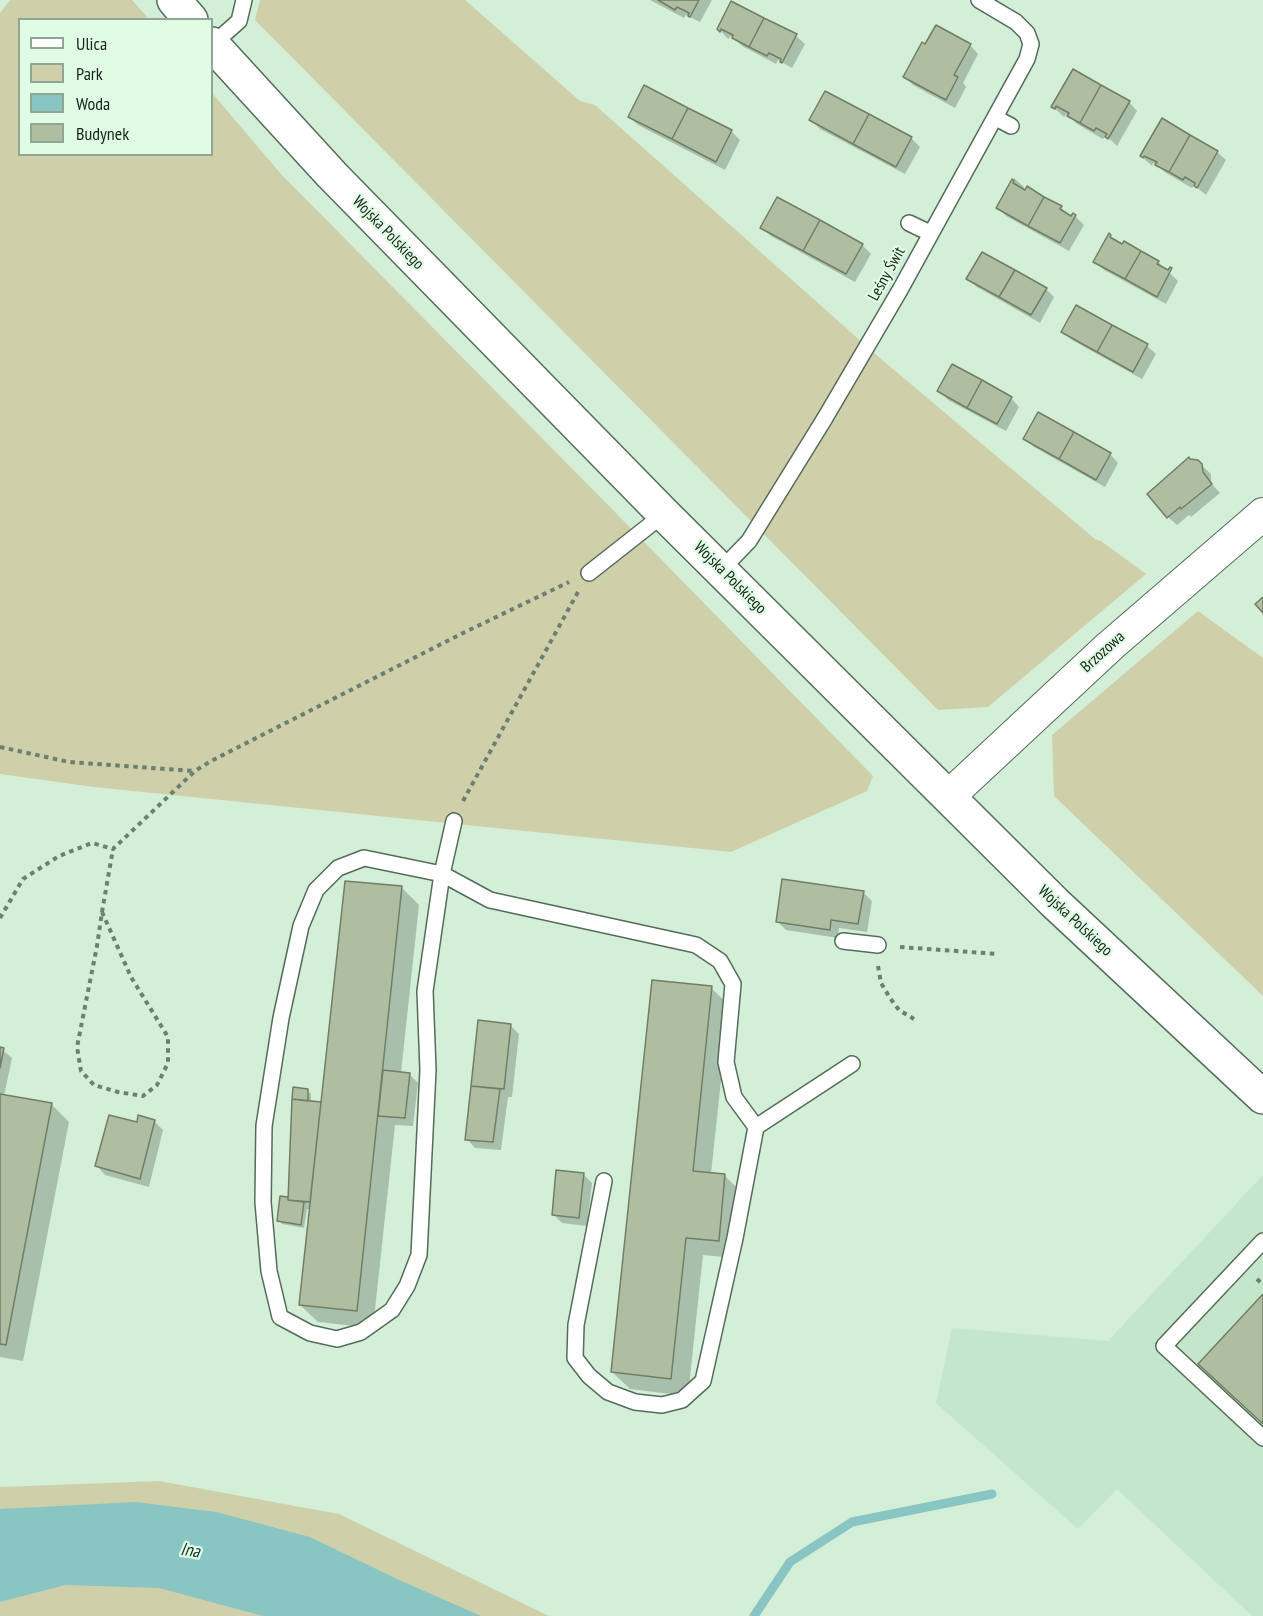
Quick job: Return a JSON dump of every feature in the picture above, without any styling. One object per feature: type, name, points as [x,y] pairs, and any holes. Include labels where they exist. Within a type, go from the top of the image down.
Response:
[{"type":"street","points":[[174,0],[189,18]]},
{"type":"street","name":"Wojska Polskiego","points":[[213,46],[332,175],[664,514],[1055,903],[1263,1097]]},
{"type":"street","name":"Brzozowa","points":[[949,796],[1110,646],[1263,514]]},
{"type":"lane","points":[[213,44],[238,21],[244,0]]},
{"type":"lane","name":"Leśny Świt","points":[[721,570],[749,541],[904,292],[930,233],[1027,59],[1031,44],[1027,33],[1016,22],[979,0]]},
{"type":"lane","points":[[996,118],[1011,126]]},
{"type":"lane","points":[[909,223],[930,233]]},
{"type":"lane","points":[[589,573],[664,514]]},
{"type":"lane","points":[[454,821],[442,874],[425,992],[428,1070],[419,1255],[407,1286],[392,1310],[361,1332],[337,1339],[310,1333],[280,1317],[269,1271],[263,1202],[264,1126],[281,1018],[301,926],[316,890],[338,868],[364,858],[442,874],[490,900],[696,945],[720,961],[733,984],[726,1062],[734,1097],[756,1127]]},
{"type":"lane","points":[[843,941],[878,945]]},
{"type":"lane","points":[[604,1181],[576,1325],[575,1358],[589,1376],[608,1392],[634,1402],[662,1405],[682,1400],[703,1381],[735,1238],[756,1127],[852,1064]]},
{"type":"lane","points":[[1262,1245],[1164,1346],[1263,1438]]},
{"type":"path","points":[[102,912],[131,977],[168,1037],[168,1063],[157,1085],[143,1096],[94,1085],[81,1071],[76,1047],[113,849],[195,771],[211,761],[461,634],[589,573]]},
{"type":"path","points":[[454,821],[470,786],[589,573]]},
{"type":"path","points":[[0,747],[69,762],[195,771]]},
{"type":"path","points":[[0,918],[23,879],[59,856],[92,843],[113,849]]},
{"type":"path","points":[[914,1019],[899,1010],[881,983],[878,972],[878,945],[998,954]]},
{"type":"shaded area","points":[[1263,1175],[1263,1616],[1252,1616],[1117,1489],[1078,1529],[936,1403],[952,1328],[1108,1341]]},
{"type":"green space","points":[[10,0],[132,0],[148,18],[18,18],[18,156],[213,156],[213,94],[281,174],[873,776],[867,791],[731,852],[94,787],[0,774],[0,13]]},
{"type":"green space","points":[[260,0],[465,0],[580,101],[595,105],[881,359],[1095,539],[1146,574],[988,707],[938,710],[255,20]]},
{"type":"green space","points":[[1198,611],[1263,658],[1263,996],[1054,796],[1052,735]]},
{"type":"green space","points":[[159,1481],[339,1514],[549,1616],[0,1616],[0,1487]]},
{"type":"water","name":"Ina","points":[[135,1502],[216,1512],[310,1537],[481,1616],[263,1616],[159,1588],[65,1585],[0,1602],[0,1509]]},
{"type":"building","points":[[658,0],[699,0],[690,17],[689,13],[677,7],[675,10]]},
{"type":"building","points":[[731,1],[764,18],[749,47],[732,38],[733,35],[717,29]]},
{"type":"building","points":[[764,18],[797,34],[782,63],[781,59],[769,53],[767,56],[749,47]]},
{"type":"building","points":[[936,25],[971,44],[954,75],[958,77],[946,100],[903,77],[922,42],[925,44]]},
{"type":"building","points":[[1073,69],[1101,85],[1080,123],[1067,116],[1069,113],[1056,106],[1055,109],[1051,107]]},
{"type":"building","points":[[644,85],[688,108],[672,139],[628,117]]},
{"type":"building","points":[[1101,85],[1130,101],[1108,139],[1105,137],[1107,134],[1096,128],[1094,131],[1080,123]]},
{"type":"building","points":[[825,91],[869,114],[853,144],[809,120]]},
{"type":"building","points":[[688,108],[732,130],[716,162],[672,139]]},
{"type":"building","points":[[869,114],[912,137],[896,167],[853,144]]},
{"type":"building","points":[[1162,118],[1190,135],[1169,172],[1155,165],[1157,162],[1140,156]]},
{"type":"building","points":[[1190,135],[1218,151],[1197,188],[1194,186],[1195,183],[1185,177],[1183,180],[1169,172]]},
{"type":"building","points":[[1012,179],[1013,183],[1025,190],[1027,186],[1044,197],[1028,226],[996,208]]},
{"type":"building","points":[[777,197],[820,220],[803,251],[760,228]]},
{"type":"building","points":[[1044,197],[1062,206],[1060,209],[1071,216],[1073,213],[1076,215],[1060,243],[1028,226]]},
{"type":"building","points":[[820,220],[863,244],[846,274],[803,251]]},
{"type":"building","points":[[1109,233],[1110,237],[1122,244],[1124,241],[1141,251],[1125,279],[1093,262]]},
{"type":"building","points":[[1141,251],[1159,261],[1157,264],[1168,270],[1172,268],[1157,297],[1125,279]]},
{"type":"building","points":[[982,252],[1015,270],[999,297],[966,279]]},
{"type":"building","points":[[1015,270],[1047,288],[1031,315],[999,297]]},
{"type":"building","points":[[1076,305],[1112,325],[1097,352],[1061,332]]},
{"type":"building","points":[[1112,325],[1148,344],[1133,372],[1097,352]]},
{"type":"building","points":[[952,364],[982,380],[967,408],[937,391]]},
{"type":"building","points":[[982,380],[1012,397],[997,424],[967,408]]},
{"type":"building","points":[[1038,412],[1074,432],[1059,459],[1023,439]]},
{"type":"building","points":[[1074,432],[1111,453],[1096,480],[1059,459]]},
{"type":"building","points":[[1189,457],[1202,464],[1203,472],[1212,484],[1167,518],[1147,494]]},
{"type":"building","points":[[1263,597],[1263,613],[1255,604]]},
{"type":"building","points":[[782,879],[864,891],[858,924],[831,920],[830,930],[776,922]]},
{"type":"building","points":[[345,881],[402,886],[357,1311],[299,1305]]},
{"type":"building","points":[[652,980],[712,986],[693,1171],[725,1174],[719,1241],[686,1238],[671,1379],[611,1372]]},
{"type":"building","points":[[478,1020],[511,1024],[504,1089],[471,1086]]},
{"type":"building","points":[[0,1047],[4,1048],[0,1068]]},
{"type":"building","points":[[383,1070],[410,1073],[405,1118],[378,1116]]},
{"type":"building","points":[[471,1086],[500,1089],[493,1142],[465,1140]]},
{"type":"building","points":[[293,1087],[308,1089],[308,1101],[292,1099]]},
{"type":"building","points":[[0,1094],[52,1103],[6,1345],[0,1344]]},
{"type":"building","points":[[292,1099],[321,1102],[310,1202],[288,1200]]},
{"type":"building","points":[[109,1115],[137,1122],[138,1115],[155,1120],[140,1179],[95,1166]]},
{"type":"building","points":[[556,1170],[584,1173],[579,1218],[552,1215]]},
{"type":"building","points":[[280,1196],[288,1197],[288,1200],[304,1202],[301,1225],[277,1221]]},
{"type":"building","points":[[1263,1294],[1263,1424],[1198,1364]]},
{"type":"waterway","points":[[754,1616],[790,1562],[852,1522],[992,1494]]}]
